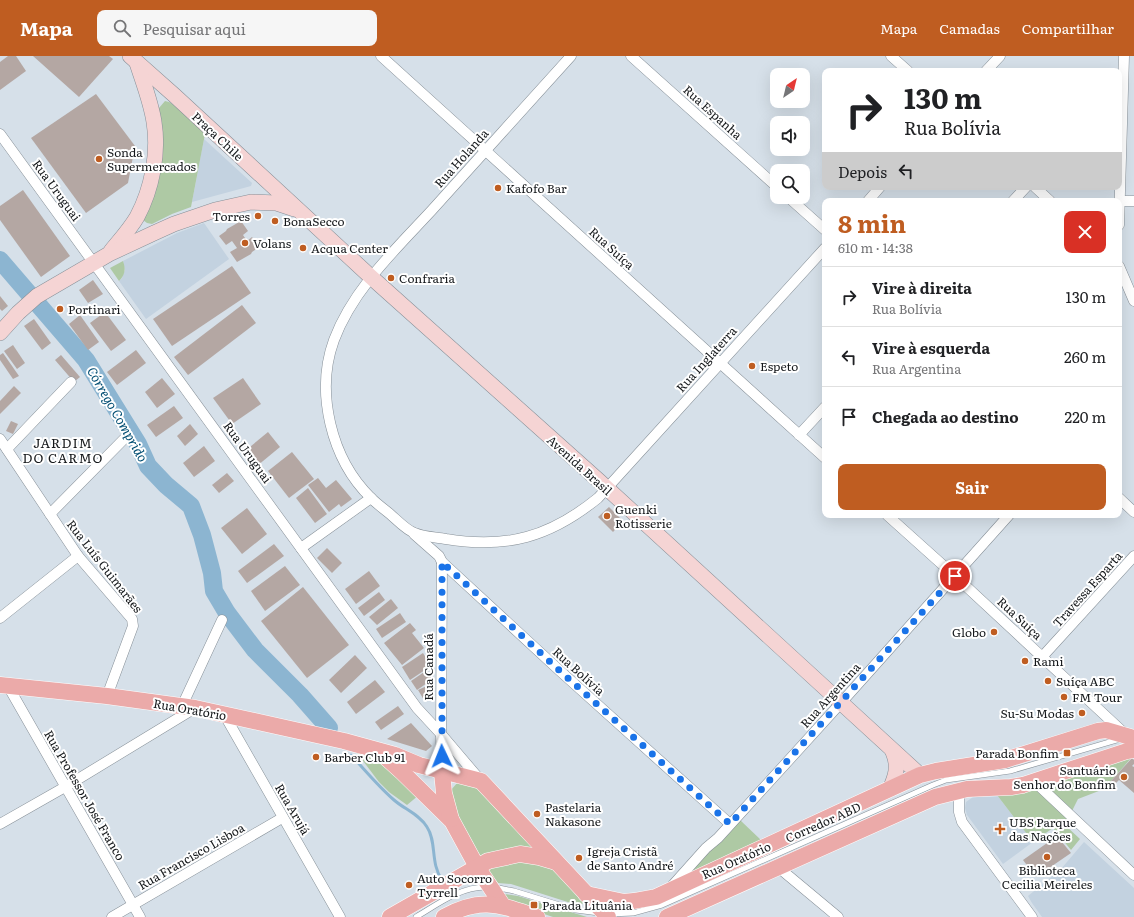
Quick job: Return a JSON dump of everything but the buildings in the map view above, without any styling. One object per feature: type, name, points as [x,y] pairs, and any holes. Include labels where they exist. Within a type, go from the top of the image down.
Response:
[{"type":"main road","name":"Rua Oratório","points":[[4,685],[107,696],[188,707],[224,714],[395,754],[419,765],[481,781]]},
{"type":"main road","name":"Rua Oratório","points":[[586,894],[614,900],[634,901],[656,897],[920,775],[1005,760],[1098,731],[1106,730],[1114,732],[1133,740],[1127,751],[1035,782],[1011,787],[967,789],[928,800],[778,867],[678,915]]},
{"type":"main road","name":"Rua Oratório","points":[[377,750],[452,821],[477,867],[504,911]]},
{"type":"main road","points":[[442,772],[444,794],[452,821]]},
{"type":"main road","points":[[444,794],[458,775]]},
{"type":"main road","points":[[481,781],[606,916]]},
{"type":"main road","points":[[390,917],[488,861],[520,854],[556,862]]},
{"type":"main road","points":[[444,917],[471,905],[484,904],[504,911],[538,917]]},
{"type":"street","name":"Rua Suíça","points":[[381,56],[822,455]]},
{"type":"street","name":"Rua Holanda","points":[[371,498],[355,479],[338,449],[328,412],[326,384],[329,358],[341,323],[371,277],[571,56]]},
{"type":"street","name":"Rua Espanha","points":[[631,56],[770,181]]},
{"type":"street","points":[[892,56],[905,68]]},
{"type":"street","points":[[989,68],[1000,56]]},
{"type":"street","points":[[1122,128],[1124,56]]},
{"type":"street","name":"Praça Chile","points":[[137,58],[174,95],[301,212]]},
{"type":"street","name":"Praça Chile","points":[[109,254],[137,216],[149,185],[155,156],[154,122],[137,58]]},
{"type":"street","points":[[151,107],[159,98],[174,95]]},
{"type":"street","name":"Rua Uruguai","points":[[0,134],[417,708],[481,781]]},
{"type":"street","points":[[251,202],[260,194],[263,178]]},
{"type":"street","points":[[871,198],[877,190]]},
{"type":"street","points":[[1016,198],[1023,190]]},
{"type":"street","points":[[1038,190],[1047,198]]},
{"type":"street","points":[[1122,201],[1134,201]]},
{"type":"street","points":[[0,333],[31,301],[109,254],[154,233],[203,214],[251,202],[276,203],[301,212]]},
{"type":"street","points":[[796,204],[822,227]]},
{"type":"street","name":"Avenida Brasil","points":[[301,212],[920,775]]},
{"type":"street","points":[[137,216],[141,225],[154,233]]},
{"type":"street","name":"Rua Inglaterra","points":[[414,533],[465,542],[484,543],[508,541],[528,537],[567,521],[585,508],[606,488],[822,251]]},
{"type":"street","points":[[1122,273],[1134,301]]},
{"type":"street","points":[[7,449],[71,382]]},
{"type":"street","points":[[799,435],[822,410]]},
{"type":"street","name":"Rua Luís Guimarães","points":[[0,439],[78,556],[133,621],[133,626],[107,696]]},
{"type":"street","points":[[50,514],[124,439]]},
{"type":"street","points":[[301,548],[371,498]]},
{"type":"street","name":"Rua Bolívia","points":[[371,498],[414,533],[439,556],[442,562],[559,670],[730,824]]},
{"type":"street","points":[[1122,501],[1134,512]]},
{"type":"street","name":"Rua Suíça","points":[[890,518],[1133,740]]},
{"type":"street","name":"Rua Argentina","points":[[668,891],[841,703],[1006,518]]},
{"type":"street","points":[[0,618],[78,556]]},
{"type":"street","name":"Travessa Esparta","points":[[1042,657],[1134,556]]},
{"type":"street","name":"Rua Canadá","points":[[442,562],[442,772]]},
{"type":"street","points":[[0,824],[65,787],[188,707],[222,620]]},
{"type":"street","name":"Rua Professor José Franco","points":[[4,685],[140,917]]},
{"type":"street","name":"Rua Arujá","points":[[224,714],[282,818],[340,917]]},
{"type":"street","points":[[890,790],[896,777],[897,768],[893,752]]},
{"type":"street","points":[[1035,782],[1134,875]]},
{"type":"street","points":[[959,791],[959,812],[962,822],[1032,917]]},
{"type":"street","name":"Rua Francisco Lisboa","points":[[112,917],[282,818]]},
{"type":"street","points":[[778,867],[838,917]]},
{"type":"lane","name":"Corredor ABD","points":[[416,917],[460,892],[477,887],[504,888],[576,910],[606,916],[633,913],[662,905],[939,782],[1010,771],[1102,743],[1133,740]]},
{"type":"shaded area","points":[[204,139],[252,183],[251,186],[192,202]]},
{"type":"shaded area","points":[[204,223],[229,259],[146,319],[119,281],[125,270],[123,261],[177,233]]},
{"type":"shaded area","name":"UBS Parque das Nações","points":[[997,795],[1033,842],[1003,864],[967,815],[965,808],[966,802],[973,797]]},
{"type":"shaded area","points":[[1084,842],[1134,888],[1134,917],[1042,917],[1032,903],[1028,896],[1061,869]]},
{"type":"green space","points":[[165,101],[174,105],[205,134],[191,207],[152,224],[143,220],[158,112],[159,108]]},
{"type":"green space","points":[[123,261],[124,272],[119,281],[110,268]]},
{"type":"green space","points":[[354,749],[376,757],[419,795],[407,805],[389,792],[379,782]]},
{"type":"green space","points":[[1133,756],[1104,789],[1078,799],[1065,825],[1080,839],[1071,850],[1053,828],[1033,842],[997,795]]},
{"type":"green space","points":[[458,782],[476,787],[531,843],[533,848],[479,860],[456,821],[451,790]]},
{"type":"green space","points":[[740,820],[762,841],[687,875]]},
{"type":"green space","points":[[519,858],[554,870],[584,903],[574,904],[511,884],[498,883],[487,869]]},
{"type":"green space","points":[[504,894],[518,896],[587,917],[553,917],[509,902]]},
{"type":"waterway","name":"Córrego Comprido","points":[[0,260],[86,360],[138,444],[148,466],[166,485],[191,506],[202,535],[212,573],[214,591],[227,613],[255,650],[300,695],[329,728]]},
{"type":"waterway","name":"Córrego Comprido","points":[[351,755],[388,795],[424,822],[432,839],[436,867],[442,880]]},
{"type":"place","name":"Sonda Supermercados","points":[[99,159]]},
{"type":"place","name":"Kafofo Bar","points":[[498,188]]},
{"type":"place","name":"Torres","points":[[258,216]]},
{"type":"place","name":"BonaSecco","points":[[275,221]]},
{"type":"place","name":"Volans","points":[[245,243]]},
{"type":"place","name":"Acqua Center","points":[[303,248]]},
{"type":"place","name":"Confraria","points":[[391,278]]},
{"type":"place","name":"Portinari","points":[[60,309]]},
{"type":"place","name":"Espeto","points":[[752,366]]},
{"type":"place","name":"Guenki Rotisserie","points":[[607,516]]},
{"type":"place","name":"Globo","points":[[994,632]]},
{"type":"place","name":"Rami","points":[[1025,661]]},
{"type":"place","name":"Suíça ABC","points":[[1048,681]]},
{"type":"place","name":"FM Tour","points":[[1064,697]]},
{"type":"place","name":"Su-Su Modas","points":[[1082,713]]},
{"type":"place","name":"Parada Bonfim","points":[[1067,753]]},
{"type":"place","name":"Barber Club 91","points":[[316,757]]},
{"type":"place","name":"Santuário Senhor do Bonfim","points":[[1124,777]]},
{"type":"place","name":"Pastelaria Nakasone","points":[[537,814]]},
{"type":"place","name":"UBS Parque das Nações","points":[[1000,829]]},
{"type":"place","name":"Biblioteca Cecilia Meireles","points":[[1047,857]]},
{"type":"place","name":"Igreja Cristã de Santo André","points":[[579,858]]},
{"type":"place","name":"Auto Socorro Tyrrell","points":[[409,885]]},
{"type":"place","name":"Parada Lituânia","points":[[534,905]]},
{"type":"district","name":"JARDIM DO CARMO","points":[[63,450]]},
{"type":"route","points":[[442,756],[442,562],[730,824],[955,576]]}]
